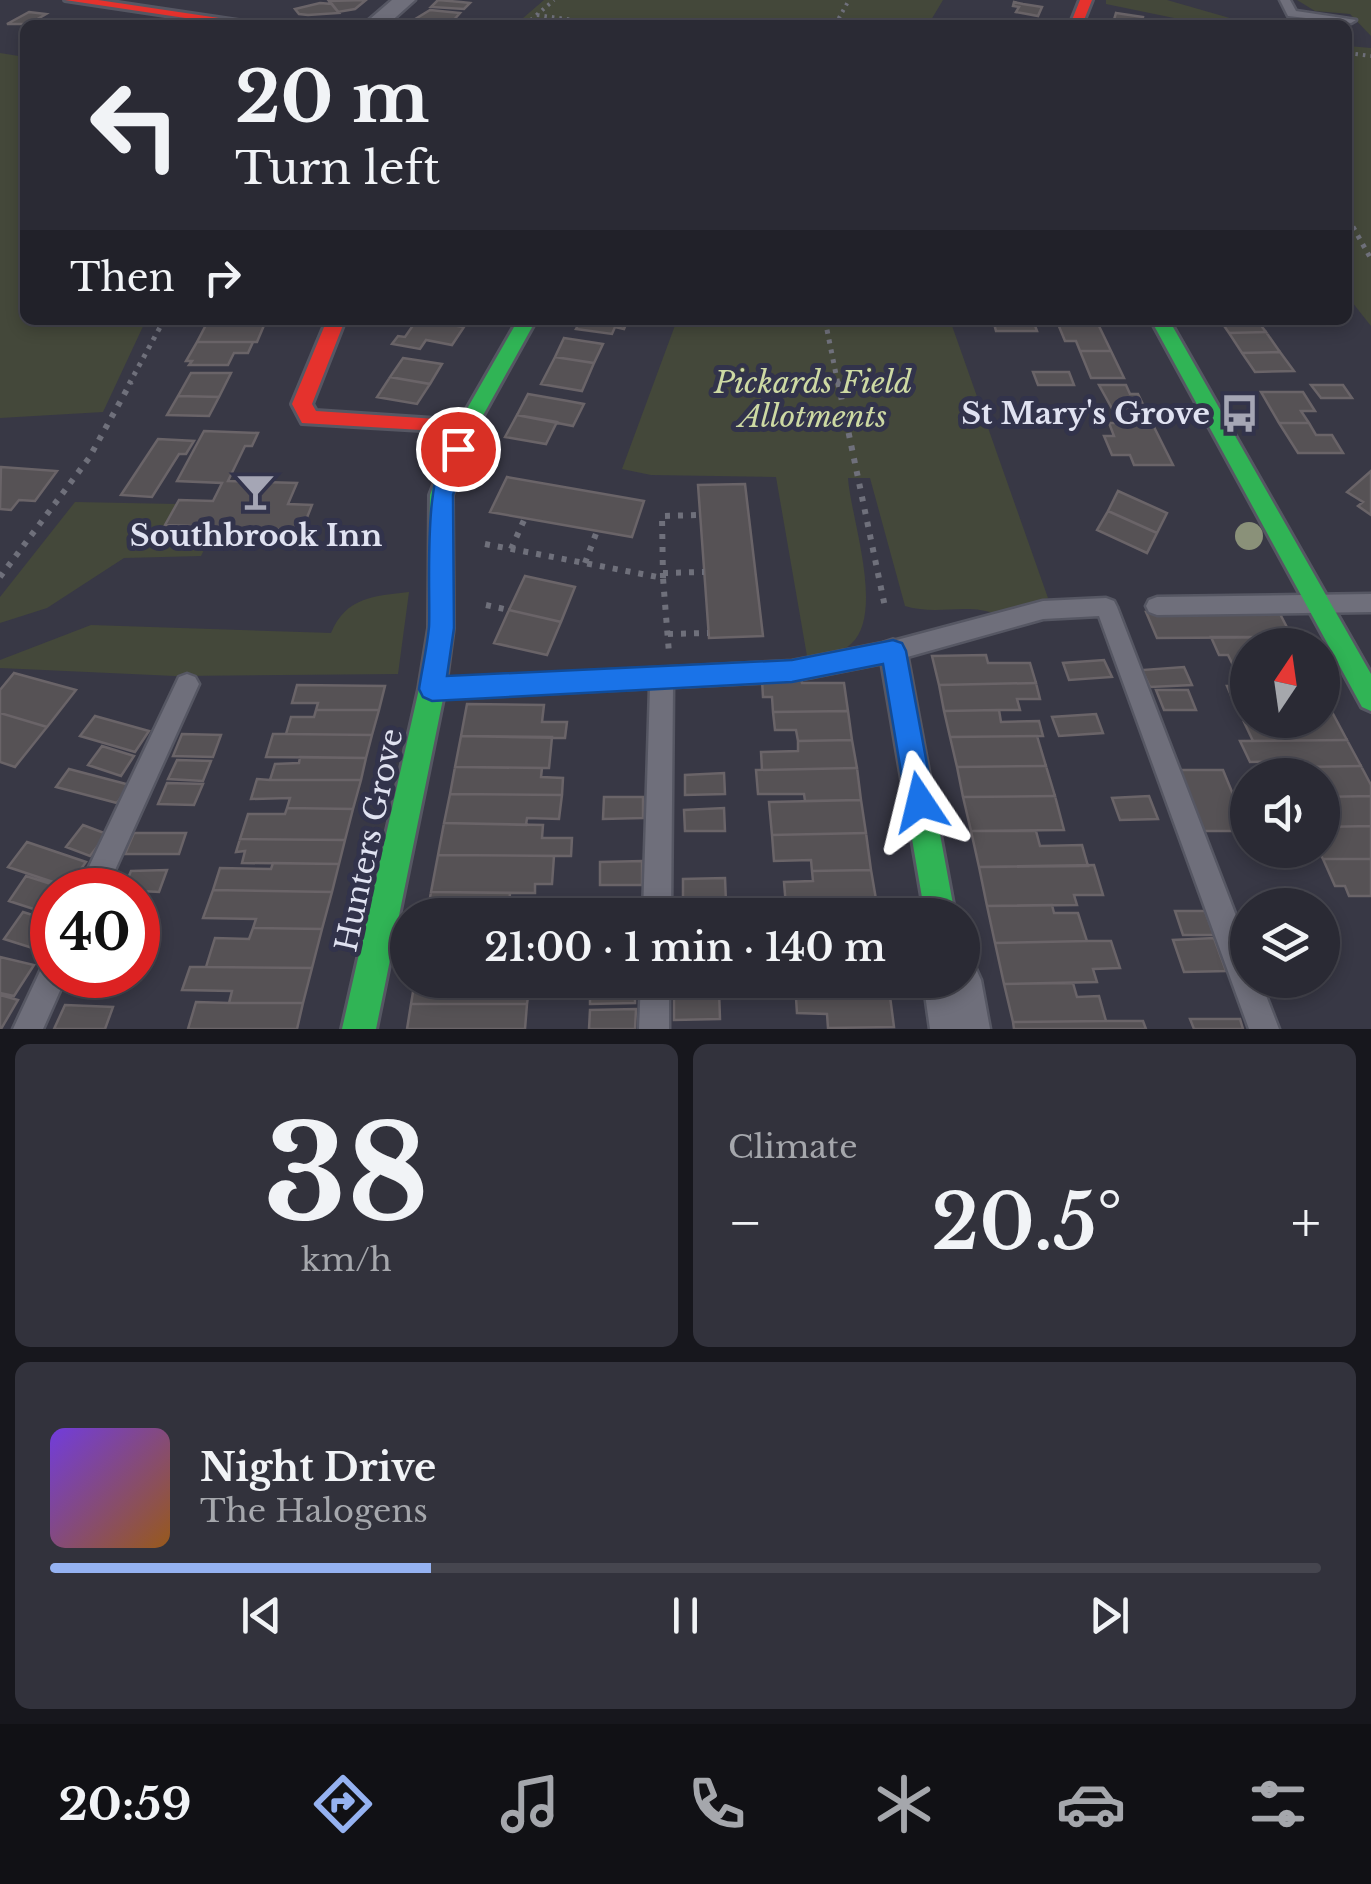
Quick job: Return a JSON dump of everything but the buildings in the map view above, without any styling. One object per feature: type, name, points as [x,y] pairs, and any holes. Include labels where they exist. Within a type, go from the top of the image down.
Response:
[{"type":"street","points":[[70,0],[222,20]]},
{"type":"street","points":[[380,20],[404,0]]},
{"type":"street","points":[[334,325],[302,404],[310,418],[466,428]]},
{"type":"street","name":"Hunters Grove","points":[[359,1029],[432,689],[441,628],[442,495],[466,428],[523,325]]},
{"type":"street","points":[[1163,325],[1371,699]]},
{"type":"street","points":[[893,651],[937,898]]},
{"type":"street","points":[[955,998],[960,1029]]},
{"type":"lane","points":[[1285,0],[1292,14],[1351,20]]},
{"type":"lane","points":[[1158,606],[1371,602]]},
{"type":"lane","points":[[432,689],[792,671],[893,651],[1043,610],[1106,607],[1264,1029]]},
{"type":"lane","points":[[658,898],[667,677]]},
{"type":"lane","points":[[102,868],[187,684]]},
{"type":"lane","points":[[28,1029],[42,998]]},
{"type":"lane","points":[[654,1029],[655,998]]},
{"type":"path","points":[[531,20],[554,0]]},
{"type":"path","points":[[537,15],[574,20]]},
{"type":"path","points":[[1352,225],[1371,259]]},
{"type":"path","points":[[0,576],[90,458],[161,325]]},
{"type":"path","points":[[826,325],[893,651]]},
{"type":"path","points":[[667,677],[662,516],[700,515]]},
{"type":"path","points":[[511,549],[525,518]]},
{"type":"path","points":[[584,563],[597,531]]},
{"type":"path","points":[[439,535],[663,576],[704,572]]},
{"type":"path","points":[[668,634],[708,632]]},
{"type":"green space","points":[[544,0],[943,0],[931,20],[521,20]]},
{"type":"green space","points":[[1106,0],[1167,0],[1237,20],[1184,20],[1106,4]]},
{"type":"green space","points":[[1297,0],[1371,0],[1371,36],[1350,14],[1315,11]]},
{"type":"green space","points":[[1352,46],[1371,48],[1371,326],[1352,302]]},
{"type":"green space","points":[[0,53],[20,56],[20,325],[144,325],[103,412],[0,418]]},
{"type":"green space","name":"Pickards Field Allotments","points":[[675,325],[952,325],[1048,598],[998,615],[905,606],[870,478],[848,478],[866,589],[861,630],[847,647],[807,656],[776,477],[651,475],[622,469]]},
{"type":"green space","points":[[75,502],[177,504],[166,525],[215,527],[201,556],[124,558],[47,608],[0,623],[0,597]]},
{"type":"green space","points":[[409,592],[398,674],[175,676],[0,668],[0,660],[91,625],[331,633],[345,612],[362,600]]},
{"type":"traffic: fast","points":[[359,1029],[432,689],[441,628],[441,495],[466,428],[524,325]]},
{"type":"traffic: fast","points":[[1163,325],[1371,699]]},
{"type":"traffic: fast","points":[[893,651],[937,898]]},
{"type":"traffic: jam","points":[[71,0],[222,20]]},
{"type":"traffic: jam","points":[[1078,20],[1086,0]]},
{"type":"traffic: jam","points":[[334,325],[302,404],[309,418],[466,428]]},
{"type":"place","name":"St Mary's Grove","points":[[1240,413]]},
{"type":"place","name":"Southbrook Inn","points":[[256,491]]},
{"type":"route","points":[[458,449],[442,495],[441,628],[432,689],[792,671],[893,651],[920,802]]}]
